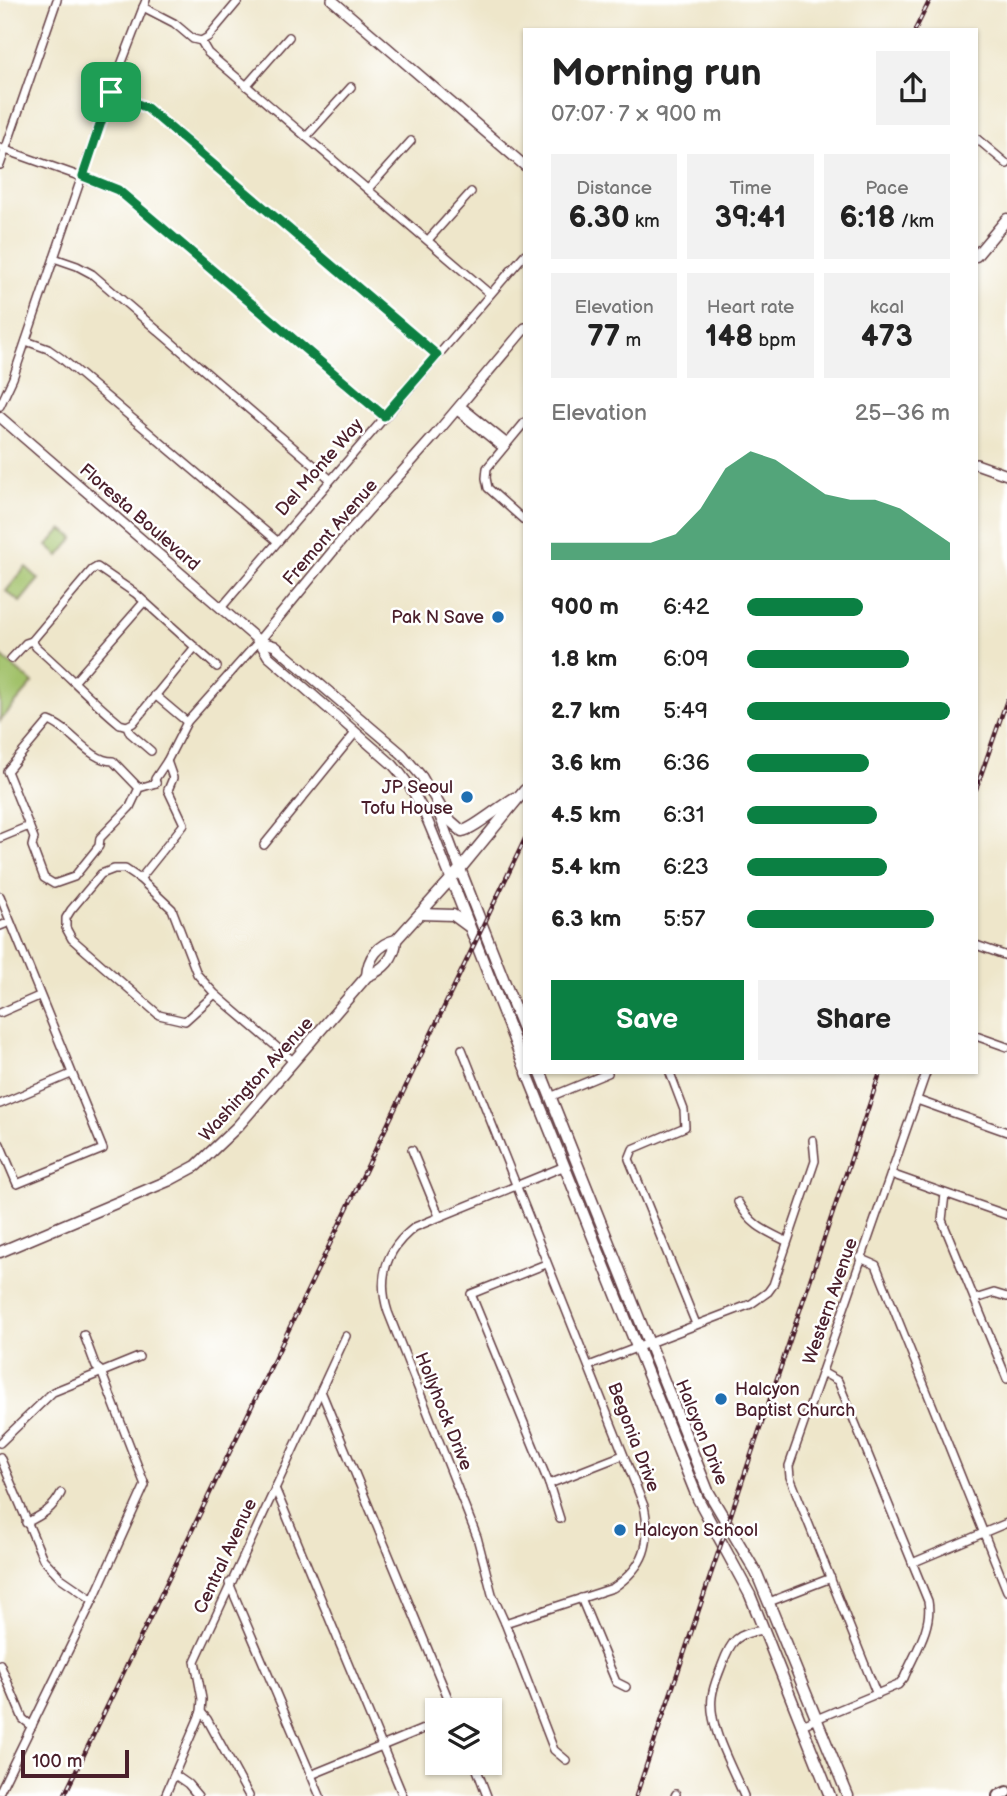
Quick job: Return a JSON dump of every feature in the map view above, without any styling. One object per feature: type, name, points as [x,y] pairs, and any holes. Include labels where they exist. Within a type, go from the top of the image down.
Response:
[{"type":"main road","points":[[978,254],[1007,219]]},
{"type":"main road","points":[[430,789],[446,817],[462,831],[470,830],[480,820],[523,792]]},
{"type":"main road","name":"Washington Avenue","points":[[0,1252],[168,1181],[196,1166],[238,1126],[367,976],[368,961],[385,942],[396,940],[420,914],[523,792]]},
{"type":"main road","points":[[460,869],[523,1029]]},
{"type":"main road","points":[[451,879],[523,1063]]},
{"type":"main road","points":[[420,914],[453,915],[470,929]]},
{"type":"main road","name":"Halcyon Drive","points":[[527,1074],[698,1499],[742,1577],[830,1796]]},
{"type":"main road","name":"Halcyon Drive","points":[[541,1074],[708,1491],[757,1574],[848,1796]]},
{"type":"main road","points":[[674,1440],[693,1455]]},
{"type":"main road","points":[[998,1796],[1007,1792]]},
{"type":"street","points":[[0,165],[3,149],[57,0]]},
{"type":"street","points":[[0,406],[26,341],[111,92],[145,4],[193,39],[201,41],[208,37],[239,0]]},
{"type":"street","points":[[332,0],[523,164]]},
{"type":"street","points":[[246,86],[289,37]]},
{"type":"street","points":[[201,41],[208,53],[490,294]]},
{"type":"street","points":[[306,137],[351,87]]},
{"type":"street","points":[[111,92],[147,108],[437,355]]},
{"type":"street","points":[[978,140],[1007,164]]},
{"type":"street","points":[[368,189],[411,141]]},
{"type":"street","points":[[3,149],[118,190],[384,416]]},
{"type":"street","points":[[428,240],[471,192]]},
{"type":"street","name":"Del Monte Way","points":[[221,608],[523,256]]},
{"type":"street","points":[[54,258],[92,274],[330,479]]},
{"type":"street","name":"Fremont Avenue","points":[[156,783],[155,779],[187,722],[523,330]]},
{"type":"street","points":[[26,341],[48,349],[61,358],[277,541]]},
{"type":"street","points":[[458,408],[505,445]]},
{"type":"street","name":"Floresta Boulevard","points":[[0,416],[259,641],[268,656],[398,771],[416,796],[451,879]]},
{"type":"street","points":[[523,424],[487,468],[486,478],[488,488],[523,519]]},
{"type":"street","points":[[978,465],[1007,475]]},
{"type":"street","points":[[11,659],[26,642],[32,641],[97,567],[144,602],[217,667]]},
{"type":"street","points":[[75,681],[144,602]]},
{"type":"street","points":[[32,641],[75,681],[80,690],[120,724],[127,726],[133,723],[195,647]]},
{"type":"street","name":"Floresta Boulevard","points":[[259,641],[275,646],[402,754],[430,789],[460,869]]},
{"type":"street","points":[[155,695],[187,722]]},
{"type":"street","points":[[139,788],[114,761],[103,761],[60,725],[49,721],[7,771],[34,838],[32,846],[44,878],[54,884],[74,877],[99,846],[100,838],[130,807],[139,788],[156,783],[162,790],[168,790]]},
{"type":"street","points":[[127,726],[130,733],[151,751]]},
{"type":"street","points":[[264,845],[356,732]]},
{"type":"street","points":[[140,879],[184,824],[168,790],[173,778],[167,761]]},
{"type":"street","points":[[0,838],[29,826]]},
{"type":"street","points":[[215,994],[185,1021],[159,1015],[72,939],[66,928],[66,918],[101,874],[114,869],[125,869],[140,879],[172,909],[197,974],[215,994],[293,1062]]},
{"type":"street","points":[[0,896],[103,1149],[17,1184],[0,1144]]},
{"type":"street","points":[[0,926],[10,922]]},
{"type":"street","points":[[978,946],[1007,956]]},
{"type":"street","points":[[0,1013],[39,996]]},
{"type":"street","points":[[978,1036],[1007,1046]]},
{"type":"street","name":"Begonia Drive","points":[[462,1049],[644,1506],[648,1525],[644,1555],[626,1579],[613,1588],[506,1623]]},
{"type":"street","points":[[0,1104],[71,1074]]},
{"type":"street","points":[[550,1097],[606,1074]]},
{"type":"street","points":[[670,1074],[684,1110],[685,1127],[633,1149],[629,1159],[696,1324]]},
{"type":"street","name":"Western Avenue","points":[[877,1695],[790,1477],[789,1466],[926,1074]]},
{"type":"street","points":[[917,1100],[1007,1132]]},
{"type":"street","points":[[589,1366],[751,1304],[768,1292],[773,1285],[815,1161],[813,1140]]},
{"type":"street","points":[[412,1150],[439,1216]]},
{"type":"street","name":"Hollyhock Drive","points":[[565,1166],[415,1227],[396,1244],[383,1273],[384,1300],[477,1537],[487,1580],[554,1750],[566,1760]]},
{"type":"street","points":[[891,1174],[1007,1215]]},
{"type":"street","points":[[945,1194],[942,1220],[1007,1379]]},
{"type":"street","points":[[738,1202],[748,1219],[786,1241]]},
{"type":"street","points":[[860,1258],[876,1265],[1007,1591]]},
{"type":"street","points":[[546,1264],[471,1294],[549,1484],[560,1519]]},
{"type":"street","points":[[975,1299],[994,1293],[1007,1297]]},
{"type":"street","points":[[0,1791],[93,1600],[145,1485],[101,1371],[96,1367],[83,1335]]},
{"type":"street","name":"Central Avenue","points":[[165,1796],[201,1712],[202,1699],[195,1661],[346,1336]]},
{"type":"street","points":[[0,1443],[53,1392],[139,1357]]},
{"type":"street","points":[[802,1725],[898,1685],[904,1678],[928,1623],[930,1612],[928,1601],[838,1381],[822,1372]]},
{"type":"street","points":[[321,1391],[448,1698]]},
{"type":"street","points":[[549,1484],[623,1455]]},
{"type":"street","points":[[0,1457],[43,1559],[61,1578],[93,1600]]},
{"type":"street","points":[[275,1488],[403,1796]]},
{"type":"street","points":[[26,1523],[47,1512],[55,1505],[61,1493]]},
{"type":"street","points":[[912,1563],[1007,1524]]},
{"type":"street","points":[[769,1602],[831,1578]]},
{"type":"street","points":[[229,1583],[320,1796]]},
{"type":"street","points":[[581,1598],[616,1682],[626,1687]]},
{"type":"street","points":[[744,1796],[713,1721],[711,1700],[731,1643],[745,1633],[764,1630]]},
{"type":"street","points":[[0,1664],[23,1719],[32,1726]]},
{"type":"street","points":[[201,1712],[249,1796]]},
{"type":"street","points":[[311,1775],[425,1728]]},
{"type":"street","points":[[175,1775],[188,1784],[198,1796]]},
{"type":"street","points":[[479,1775],[488,1796]]},
{"type":"green space","points":[[62,529],[74,538],[59,556],[47,546]]},
{"type":"green space","points":[[26,567],[39,579],[20,602],[6,591]]},
{"type":"green space","points":[[0,655],[33,683],[0,721]]},
{"type":"railway","points":[[916,28],[930,0]]},
{"type":"railway","points":[[978,783],[1007,700]]},
{"type":"railway","points":[[64,1796],[523,843]]},
{"type":"railway","points":[[636,1796],[880,1074]]},
{"type":"place","name":"Pak N Save","points":[[498,617]]},
{"type":"place","name":"JP Seoul Tofu House","points":[[467,797]]},
{"type":"place","name":"Halcyon Baptist Church","points":[[721,1399]]},
{"type":"place","name":"Halcyon School","points":[[620,1530]]},
{"type":"route","points":[[111,92],[147,108],[437,355],[384,416],[118,190],[83,176],[111,92]]}]
